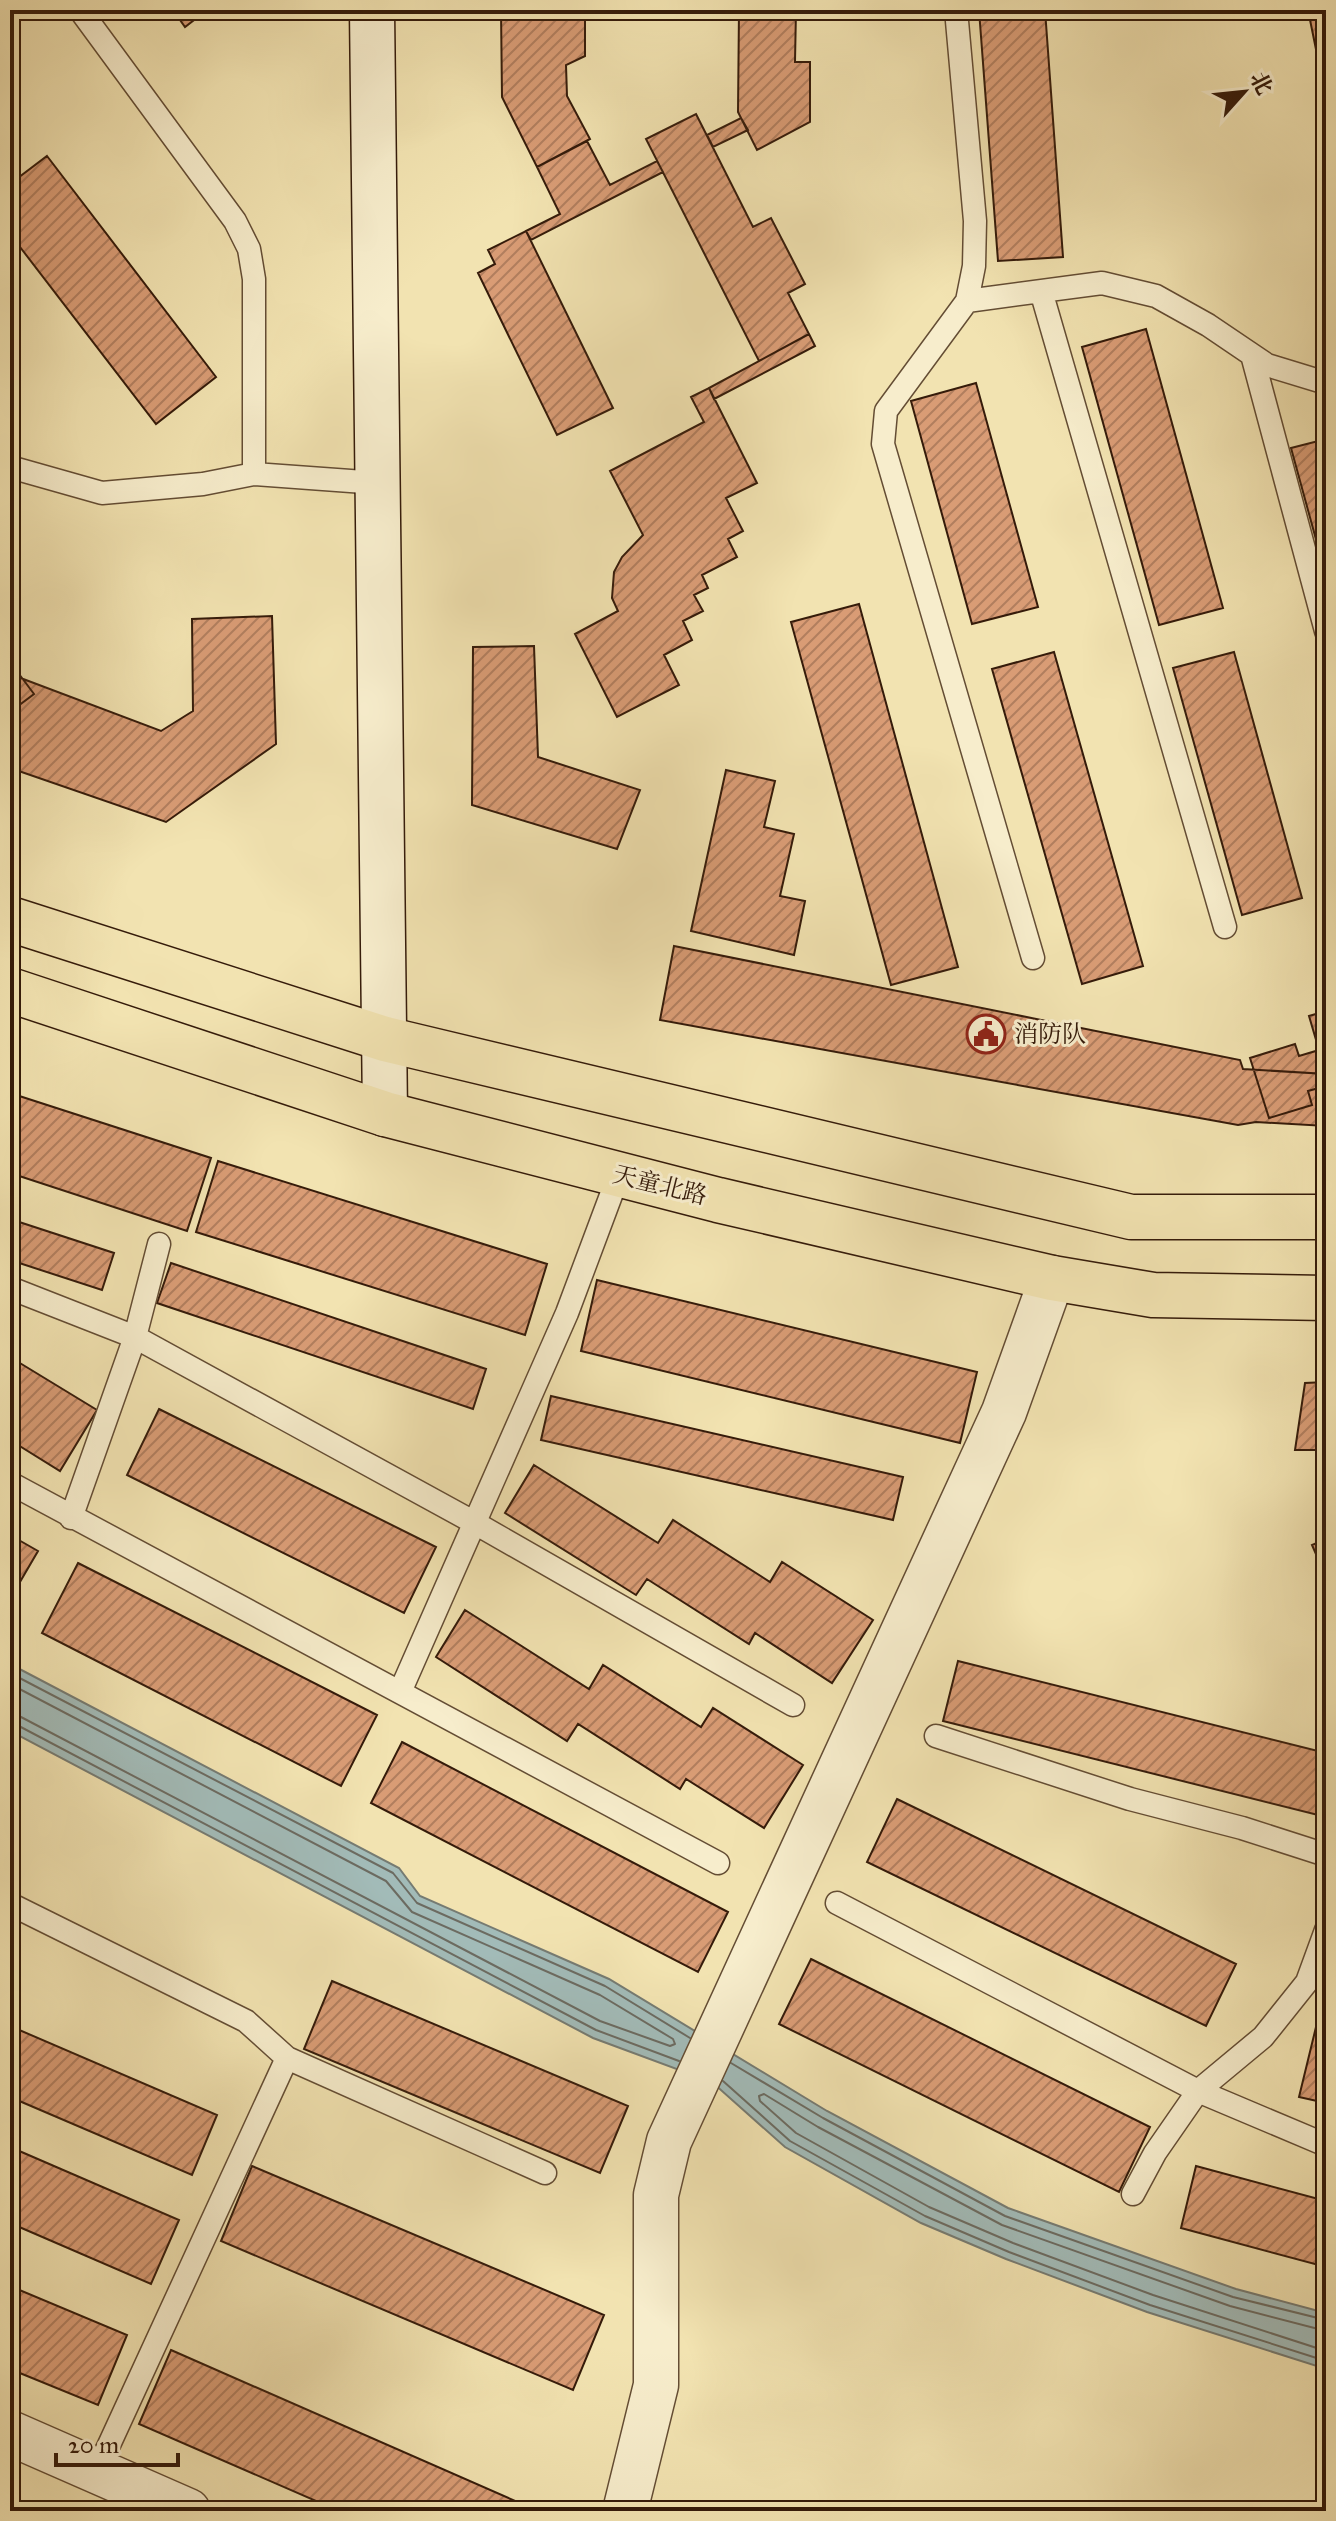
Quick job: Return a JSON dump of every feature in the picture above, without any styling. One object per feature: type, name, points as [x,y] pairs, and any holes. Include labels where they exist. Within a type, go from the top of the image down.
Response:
[{"type":"main road","points":[[10,919],[385,1039],[1131,1217],[1326,1217]]},
{"type":"main road","name":"天童北路","points":[[10,990],[385,1114],[1052,1278],[1153,1295],[1326,1298]]},
{"type":"street","points":[[372,10],[385,1114]]},
{"type":"street","points":[[625,2511],[656,2385],[656,2195],[669,2141],[1004,1412],[1052,1278]]},
{"type":"street","points":[[10,2433],[188,2511]]},
{"type":"lane","points":[[80,10],[235,221],[249,249],[254,279],[254,474]]},
{"type":"lane","points":[[956,10],[975,221],[974,266],[967,301],[886,411],[883,444],[1033,958]]},
{"type":"lane","points":[[967,301],[1102,283],[1156,296],[1208,325],[1267,365],[1326,383]]},
{"type":"lane","points":[[1041,291],[1225,927]]},
{"type":"lane","points":[[1252,355],[1326,631]]},
{"type":"lane","points":[[10,467],[102,493],[203,484],[254,474],[378,483]]},
{"type":"lane","points":[[400,1692],[567,1313],[619,1174]]},
{"type":"lane","points":[[71,1518],[135,1337],[159,1244]]},
{"type":"lane","points":[[10,1288],[135,1337],[475,1523],[793,1705]]},
{"type":"lane","points":[[10,1483],[718,1863]]},
{"type":"lane","points":[[936,1736],[1130,1799],[1242,1828],[1326,1855]]},
{"type":"lane","points":[[837,1903],[1198,2091],[1326,2145]]},
{"type":"lane","points":[[10,1904],[246,2021],[287,2058],[545,2173]]},
{"type":"lane","points":[[1133,2194],[1155,2153],[1198,2091],[1263,2037],[1307,1982],[1324,1941]]},
{"type":"lane","points":[[97,2471],[287,2058]]},
{"type":"water","points":[[10,1664],[399,1868],[420,1896],[609,1979],[827,2111],[1008,2208],[1236,2289],[1326,2313],[1326,2369],[1147,2312],[921,2223],[785,2147],[712,2082],[593,2038],[10,1731]]},
{"type":"building","points":[[173,10],[207,10],[185,27]]},
{"type":"building","points":[[501,10],[585,10],[585,56],[566,65],[567,96],[590,139],[537,167],[502,97]]},
{"type":"building","points":[[739,10],[796,10],[795,62],[810,62],[810,122],[757,150],[738,112]]},
{"type":"building","points":[[979,10],[1045,10],[1063,257],[998,261]]},
{"type":"building","points":[[1308,10],[1326,10],[1326,68],[1320,69]]},
{"type":"building","points":[[696,114],[753,227],[771,218],[805,284],[788,293],[809,334],[759,361],[646,139]]},
{"type":"building","points":[[741,118],[748,130],[713,147],[707,135]]},
{"type":"building","points":[[587,141],[610,185],[657,161],[663,172],[531,240],[526,231],[560,214],[537,167]]},
{"type":"building","points":[[47,156],[216,377],[156,424],[10,234],[10,184]]},
{"type":"building","points":[[526,231],[613,408],[557,435],[478,273],[495,264],[488,250]]},
{"type":"building","points":[[1146,329],[1223,608],[1159,625],[1082,347]]},
{"type":"building","points":[[809,334],[815,346],[714,399],[709,388]]},
{"type":"building","points":[[976,383],[1038,607],[972,624],[911,401]]},
{"type":"building","points":[[709,388],[757,483],[726,498],[743,531],[728,539],[737,557],[702,575],[708,588],[694,595],[703,611],[683,621],[692,640],[664,655],[679,685],[617,717],[575,634],[618,611],[612,598],[614,572],[622,557],[643,535],[610,471],[704,422],[691,397]]},
{"type":"building","points":[[1326,439],[1326,576],[1291,448]]},
{"type":"building","points":[[859,604],[958,967],[891,985],[791,622]]},
{"type":"building","points":[[272,616],[276,744],[166,822],[10,768],[10,674],[161,731],[193,711],[192,619]]},
{"type":"building","points":[[534,646],[538,757],[640,790],[617,849],[472,805],[473,647]]},
{"type":"building","points":[[1054,652],[1143,966],[1082,984],[992,669]]},
{"type":"building","points":[[1234,652],[1302,898],[1242,915],[1173,668]]},
{"type":"building","points":[[10,662],[34,694],[10,712]]},
{"type":"building","points":[[726,770],[775,781],[764,827],[794,834],[780,896],[805,901],[794,955],[691,931]]},
{"type":"building","points":[[674,946],[1240,1060],[1243,1069],[1326,1074],[1326,1126],[1256,1122],[1238,1125],[660,1020]]},
{"type":"building","points":[[1326,1011],[1326,1086],[1308,1091],[1312,1105],[1269,1118],[1250,1058],[1295,1044],[1299,1056],[1319,1050],[1309,1016]]},
{"type":"building","points":[[10,1093],[211,1158],[187,1231],[10,1173]]},
{"type":"building","points":[[218,1161],[547,1264],[525,1335],[196,1232]]},
{"type":"building","points":[[10,1219],[114,1253],[102,1290],[10,1260]]},
{"type":"building","points":[[171,1263],[486,1369],[473,1409],[157,1303]]},
{"type":"building","points":[[597,1280],[977,1372],[960,1443],[581,1351]]},
{"type":"building","points":[[10,1357],[97,1410],[60,1471],[10,1440]]},
{"type":"building","points":[[1326,1382],[1326,1450],[1295,1450],[1305,1383]]},
{"type":"building","points":[[551,1396],[903,1477],[893,1520],[541,1440]]},
{"type":"building","points":[[159,1409],[436,1547],[404,1613],[127,1475]]},
{"type":"building","points":[[534,1465],[658,1543],[673,1520],[770,1582],[782,1562],[873,1620],[832,1683],[755,1633],[749,1644],[647,1579],[636,1595],[505,1513]]},
{"type":"building","points":[[10,1535],[38,1551],[10,1599]]},
{"type":"building","points":[[1326,1539],[1326,1577],[1312,1545]]},
{"type":"building","points":[[78,1563],[377,1715],[341,1786],[42,1633]]},
{"type":"building","points":[[465,1610],[589,1689],[603,1665],[701,1727],[713,1708],[803,1765],[764,1828],[686,1779],[680,1789],[578,1724],[567,1741],[436,1657]]},
{"type":"building","points":[[958,1661],[1326,1753],[1326,1817],[943,1721]]},
{"type":"building","points":[[402,1742],[728,1912],[698,1972],[371,1803]]},
{"type":"building","points":[[897,1799],[1236,1964],[1206,2026],[867,1862]]},
{"type":"building","points":[[811,1959],[1150,2127],[1119,2192],[779,2024]]},
{"type":"building","points":[[332,1981],[628,2106],[600,2173],[304,2049]]},
{"type":"building","points":[[10,2026],[217,2115],[192,2175],[10,2097]]},
{"type":"building","points":[[1316,2027],[1326,2030],[1326,2103],[1299,2097]]},
{"type":"building","points":[[10,2147],[179,2220],[151,2284],[10,2223]]},
{"type":"building","points":[[252,2166],[604,2315],[573,2390],[221,2241]]},
{"type":"building","points":[[1196,2166],[1326,2201],[1326,2267],[1181,2228]]},
{"type":"building","points":[[10,2286],[127,2335],[98,2405],[10,2369]]},
{"type":"building","points":[[171,2350],[538,2511],[339,2511],[139,2424]]},
{"type":"place","name":"消防队","points":[[986,1034]]}]
